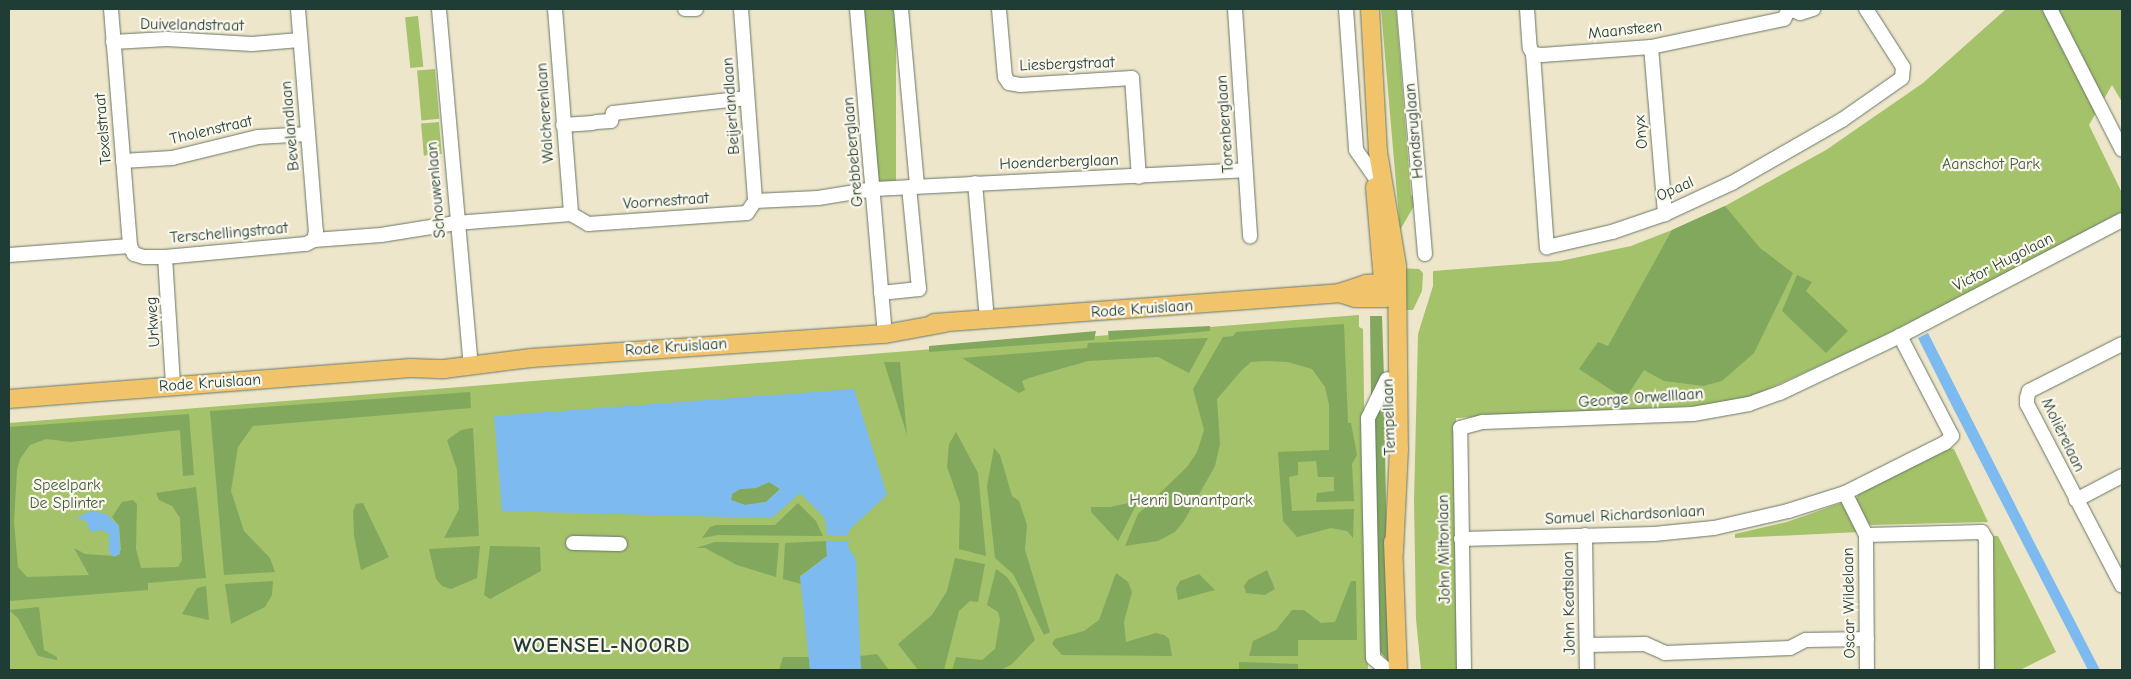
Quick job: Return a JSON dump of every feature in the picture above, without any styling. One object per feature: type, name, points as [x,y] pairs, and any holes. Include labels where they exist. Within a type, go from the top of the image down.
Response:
[{"type":"main road","name":"Hondsruglaan","points":[[1368,12],[1378,152],[1394,247],[1388,290]]},
{"type":"main road","name":"Hondsruglaan","points":[[1378,152],[1374,176],[1388,290]]},
{"type":"main road","name":"Rode Kruislaan","points":[[9,399],[822,336],[945,323],[1339,293],[1352,286],[1388,290]]},
{"type":"main road","name":"Tempellaan","points":[[1388,290],[1387,379],[1398,670]]},
{"type":"main road","name":"Tempellaan","points":[[1388,290],[1399,449],[1394,552]]},
{"type":"street","name":"Texelstraat","points":[[111,9],[130,246]]},
{"type":"street","name":"Bevelandlaan","points":[[298,9],[316,231],[314,240]]},
{"type":"street","name":"Schouwenlaan","points":[[439,9],[456,223],[470,363]]},
{"type":"street","name":"Walcherenlaan","points":[[555,9],[571,214]]},
{"type":"street","points":[[685,9],[696,9]]},
{"type":"street","name":"Beijerlandlaan","points":[[741,9],[755,200]]},
{"type":"street","name":"Grebbeberglaan","points":[[857,9],[885,329]]},
{"type":"street","points":[[881,293],[918,289],[901,9]]},
{"type":"street","name":"Liesbergstraat","points":[[999,9],[1005,77],[1009,83],[1020,85],[1132,78],[1139,177]]},
{"type":"street","name":"Torenberglaan","points":[[1235,9],[1250,237]]},
{"type":"street","name":"Hondsruglaan","points":[[1346,9],[1356,150],[1374,176]]},
{"type":"street","name":"Hondsruglaan","points":[[1404,9],[1425,254]]},
{"type":"street","points":[[1527,9],[1533,54]]},
{"type":"street","points":[[1790,9],[1800,13],[1813,9]]},
{"type":"street","name":"Maansteen","points":[[1533,54],[1651,47],[1784,19],[1790,9]]},
{"type":"street","name":"Opaal","points":[[1533,54],[1547,247],[1612,232],[1666,214],[1787,154],[1902,78],[1903,67],[1866,9]]},
{"type":"street","points":[[2050,9],[2122,150]]},
{"type":"street","name":"Duivelandstraat","points":[[113,42],[168,39],[252,44],[300,40]]},
{"type":"street","name":"Onyx","points":[[1651,47],[1666,214]]},
{"type":"street","points":[[563,125],[610,121],[613,112],[748,98]]},
{"type":"street","name":"Tholenstraat","points":[[123,162],[172,158],[258,137],[308,134]]},
{"type":"street","name":"Hoenderberglaan","points":[[874,189],[1139,177],[1245,170]]},
{"type":"street","points":[[975,183],[986,309]]},
{"type":"street","points":[[755,200],[818,198],[874,189]]},
{"type":"street","name":"Voornestraat","points":[[456,223],[571,214],[588,224],[746,213],[755,200]]},
{"type":"street","name":"Victor Hugolaan","points":[[1900,336],[2122,220]]},
{"type":"street","name":"Terschellingstraat","points":[[130,246],[134,254],[144,257],[165,257],[306,244],[314,240],[381,234],[456,223]]},
{"type":"street","points":[[9,255],[130,246]]},
{"type":"street","name":"Urkweg","points":[[165,257],[173,385]]},
{"type":"street","name":"George Orwelllaan","points":[[1460,428],[1483,422],[1693,414],[1749,404],[1780,393],[1900,336]]},
{"type":"street","name":"Samuel Richardsonlaan","points":[[1461,539],[1654,534],[1714,528],[1788,511],[1845,493],[1944,443],[1952,436],[1900,336]]},
{"type":"street","name":"Molièrelaan","points":[[2122,344],[2029,392],[2026,398],[2027,404],[2076,500],[2122,586]]},
{"type":"street","points":[[1387,379],[1368,418],[1373,658],[1387,670]]},
{"type":"street","name":"John Miltonlaan","points":[[1460,428],[1464,670]]},
{"type":"street","points":[[2076,500],[2122,476]]},
{"type":"street","points":[[1845,493],[1866,534],[1982,532],[1986,539],[1987,670]]},
{"type":"street","name":"Oscar Wildelaan","points":[[1866,534],[1866,639],[1868,670]]},
{"type":"street","name":"John Keatslaan","points":[[1585,535],[1587,670]]},
{"type":"street","points":[[573,543],[620,544]]},
{"type":"street","points":[[1587,645],[1645,644],[1665,652],[1783,649],[1797,646],[1806,640],[1866,639]]},
{"type":"green space","points":[[864,9],[896,9],[896,184],[864,184]]},
{"type":"green space","points":[[1381,9],[1396,9],[1411,195],[1414,197],[1414,206],[1400,230]]},
{"type":"green space","name":"Aanschot Park","points":[[2006,9],[2122,9],[2122,102],[2112,85],[2089,125],[2122,193],[2122,215],[1871,342],[1736,404],[1456,418],[1460,670],[1421,670],[1416,619],[1414,501],[1418,334],[1433,286],[1433,271],[1560,261],[1631,246],[1725,206],[1826,150],[1923,83]]},
{"type":"green space","points":[[418,16],[423,67],[410,68],[405,17]]},
{"type":"green space","points":[[435,69],[439,119],[421,120],[417,71]]},
{"type":"green space","points":[[439,122],[442,154],[424,155],[421,124]]},
{"type":"green space","points":[[1725,206],[1760,248],[1793,273],[1754,353],[1722,381],[1703,386],[1664,381],[1644,370],[1625,399],[1579,369],[1598,342],[1608,346],[1672,230]]},
{"type":"green space","points":[[1399,268],[1419,269],[1423,273],[1422,291],[1413,310],[1401,310]]},
{"type":"green space","points":[[1797,275],[1812,282],[1806,291],[1848,331],[1826,353],[1782,311]]},
{"type":"green space","name":"Henri Dunantpark","points":[[1359,315],[1359,327],[1363,329],[1368,670],[9,670],[9,423]]},
{"type":"green space","points":[[1370,316],[1382,316],[1384,378],[1371,396]]},
{"type":"green space","points":[[1344,324],[1348,423],[1351,423],[1357,455],[1352,464],[1354,501],[1316,502],[1317,493],[1334,491],[1334,477],[1318,477],[1316,461],[1298,462],[1298,475],[1289,477],[1292,511],[1354,509],[1353,538],[1347,531],[1331,528],[1297,537],[1283,521],[1278,452],[1329,450],[1329,405],[1325,387],[1312,369],[1288,362],[1266,361],[1251,362],[1217,399],[1220,444],[1215,466],[1184,521],[1175,532],[1158,541],[1125,546],[1138,514],[1187,467],[1197,452],[1204,430],[1193,389],[1223,337],[1233,336],[1236,332]]},
{"type":"green space","points":[[1210,326],[1210,331],[1109,340],[1108,331]]},
{"type":"green space","points":[[1096,331],[1094,340],[929,352],[929,346]]},
{"type":"green space","points":[[1208,338],[1189,373],[1158,357],[1088,361],[1022,381],[1025,390],[1019,393],[962,358],[1087,348],[1088,343]]},
{"type":"green space","points":[[884,362],[900,362],[907,435]]},
{"type":"green space","points":[[470,392],[471,408],[253,426],[238,447],[231,491],[244,531],[270,558],[275,572],[224,575],[210,411]]},
{"type":"green space","points":[[1384,395],[1389,662],[1376,647],[1371,421]]},
{"type":"green space","points":[[189,414],[194,475],[183,476],[180,430],[70,442],[46,439],[30,445],[20,459],[17,470],[14,522],[18,567],[27,577],[89,575],[74,548],[85,554],[114,556],[121,550],[119,526],[112,517],[122,502],[133,500],[137,504],[136,549],[141,568],[178,567],[182,560],[180,518],[172,506],[159,500],[156,493],[196,487],[206,578],[148,583],[148,590],[9,601],[9,427]]},
{"type":"green space","points":[[473,428],[479,536],[444,538],[459,509],[457,470],[447,440],[461,430]]},
{"type":"green space","points":[[956,432],[978,473],[986,556],[959,549],[960,504],[947,467],[949,444]]},
{"type":"green space","points":[[994,448],[1000,455],[1012,496],[1019,501],[1027,525],[1025,550],[1050,632],[1044,635],[1013,574],[995,558],[987,486]]},
{"type":"green space","points":[[1950,448],[1954,449],[1988,522],[1869,525],[1856,499],[1859,493]]},
{"type":"green space","points":[[769,482],[780,489],[766,502],[745,505],[731,500],[732,494],[740,489],[756,488]]},
{"type":"green space","points":[[1138,501],[1118,541],[1091,512],[1091,507],[1110,507]]},
{"type":"green space","points":[[1844,502],[1859,532],[1735,538],[1735,534],[1787,522]]},
{"type":"green space","points":[[363,503],[389,557],[361,570],[354,536],[353,511],[356,504]]},
{"type":"green space","points":[[798,503],[816,521],[823,536],[718,535],[702,538],[710,527],[716,525],[775,525]]},
{"type":"green space","points":[[1991,536],[1998,536],[2056,652],[2020,670],[1994,670]]},
{"type":"green space","points":[[826,541],[827,556],[800,576],[801,584],[783,579],[785,543]]},
{"type":"green space","points":[[715,542],[779,543],[776,577],[737,565],[705,548],[696,548]]},
{"type":"green space","points":[[480,546],[477,578],[451,589],[442,586],[436,579],[429,549]]},
{"type":"green space","points":[[490,546],[540,547],[541,571],[490,599],[484,595]]},
{"type":"green space","points":[[955,558],[985,564],[978,602],[970,601],[959,611],[944,670],[918,670],[898,644],[932,615],[947,591]]},
{"type":"green space","points":[[996,569],[1007,577],[1016,590],[1035,640],[1012,664],[1001,670],[952,670],[956,657],[982,660],[995,649],[1000,620],[998,612],[987,605]]},
{"type":"green space","points":[[1267,570],[1275,589],[1265,595],[1246,593],[1244,586],[1248,580]]},
{"type":"green space","points":[[1116,573],[1128,582],[1132,592],[1124,622],[1126,642],[1156,633],[1164,635],[1169,639],[1172,656],[1062,655],[1052,644],[1055,639],[1084,631],[1099,620]]},
{"type":"green space","points":[[1199,574],[1215,590],[1178,600],[1176,588],[1180,581]]},
{"type":"green space","points":[[273,581],[272,595],[265,607],[231,624],[225,584]]},
{"type":"green space","points":[[1351,581],[1356,581],[1357,640],[1298,640],[1298,656],[1249,656],[1253,641],[1276,630],[1292,610],[1304,610],[1321,623],[1335,622]]},
{"type":"green space","points":[[206,586],[209,620],[182,614],[197,588]]},
{"type":"green space","points":[[39,607],[44,650],[57,657],[57,660],[38,656],[18,618],[9,610]]},
{"type":"green space","points":[[877,654],[889,670],[861,670],[860,656]]},
{"type":"green space","points":[[783,657],[809,657],[810,670],[779,670]]},
{"type":"green space","points":[[1239,662],[1298,664],[1298,670],[1239,670]]},
{"type":"water","points":[[1928,333],[2100,670],[2088,670],[1951,404],[1918,338]]},
{"type":"water","points":[[854,389],[887,495],[850,529],[848,535],[827,535],[825,518],[800,493],[773,517],[766,518],[502,511],[494,416]],"holes":[[[769,482],[780,489],[766,502],[745,505],[731,500],[732,494],[740,489],[756,488]]]},
{"type":"water","points":[[91,511],[106,514],[119,526],[120,554],[114,557],[109,552],[109,534],[102,530],[91,532],[86,521],[76,518]]},
{"type":"water","points":[[826,541],[849,541],[848,547],[856,559],[861,670],[810,670],[800,577],[827,556]]},
{"type":"district","name":"WOENSEL-NOORD","points":[[602,645]]},
{"type":"park label","name":"Speelpark De Splinter","points":[[67,494]]}]
